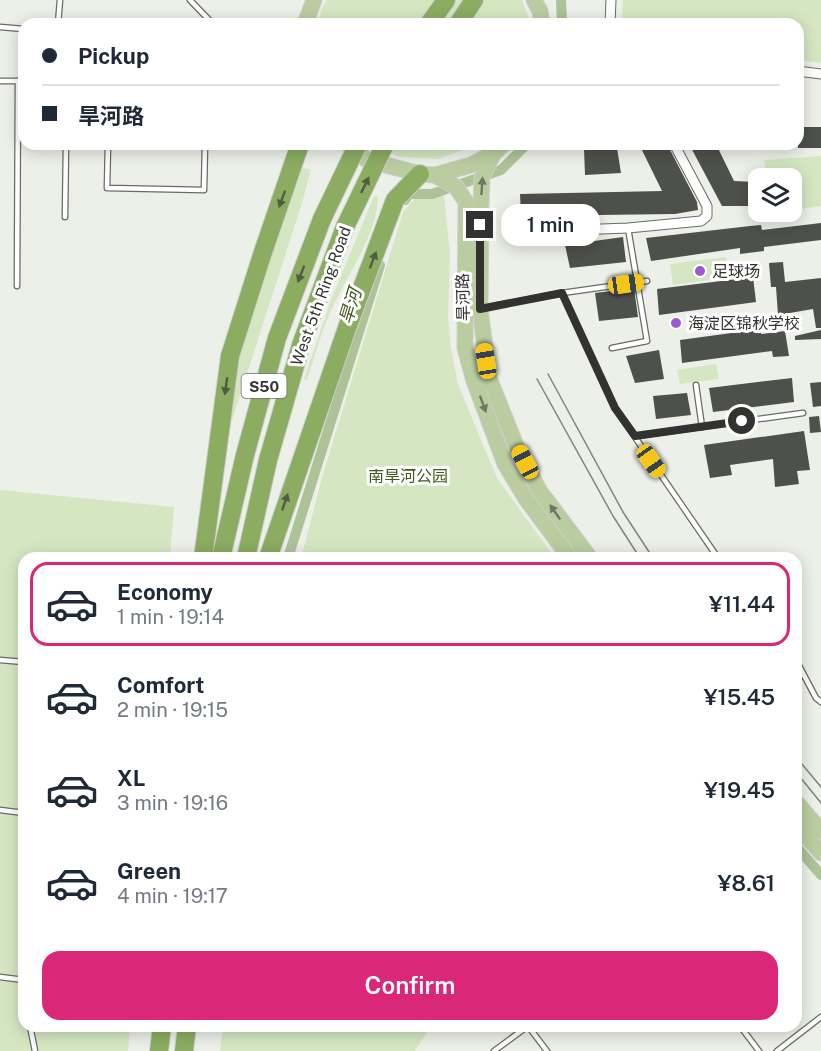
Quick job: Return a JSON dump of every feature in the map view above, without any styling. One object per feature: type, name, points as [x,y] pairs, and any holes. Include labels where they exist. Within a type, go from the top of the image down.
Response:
[{"type":"highway","points":[[433,18],[446,0]]},
{"type":"highway","points":[[462,18],[474,0]]},
{"type":"highway","points":[[204,552],[230,356],[298,150]]},
{"type":"highway","name":"West 5th Ring Road","points":[[222,552],[245,455],[277,338],[322,219],[355,150]]},
{"type":"highway","name":"West 5th Ring Road","points":[[247,552],[268,460],[298,356],[345,227],[382,150]]},
{"type":"highway","points":[[270,552],[347,328],[395,200],[427,175]]},
{"type":"highway","points":[[159,1051],[161,1032]]},
{"type":"highway","points":[[184,1051],[186,1032]]},
{"type":"main road","points":[[308,18],[314,0]]},
{"type":"main road","points":[[534,0],[540,10],[541,18]]},
{"type":"main road","points":[[355,150],[366,160],[427,175],[471,165],[496,150]]},
{"type":"main road","name":"旱河路","points":[[498,150],[482,177],[480,309],[489,378],[517,448],[540,490],[585,552]]},
{"type":"main road","name":"旱河路","points":[[427,175],[456,187],[466,202],[465,348],[474,381],[505,464],[526,499],[566,552]]},
{"type":"main road","points":[[802,809],[821,831]]},
{"type":"main road","points":[[802,831],[821,853]]},
{"type":"street","points":[[610,18],[611,0]]},
{"type":"street","points":[[804,72],[821,74]]},
{"type":"street","points":[[523,232],[628,228],[701,221],[707,216],[707,206],[677,150]]},
{"type":"lane","points":[[58,18],[60,0]]},
{"type":"lane","points":[[190,0],[207,18]]},
{"type":"lane","points":[[0,27],[18,28]]},
{"type":"lane","points":[[0,81],[18,81]]},
{"type":"lane","points":[[17,286],[20,150]]},
{"type":"lane","points":[[65,217],[66,150]]},
{"type":"lane","points":[[108,150],[107,188],[204,190],[205,150]]},
{"type":"lane","points":[[612,348],[647,341],[628,228]]},
{"type":"lane","points":[[480,309],[647,280]]},
{"type":"lane","points":[[562,293],[615,408],[714,552]]},
{"type":"lane","points":[[696,385],[702,427]]},
{"type":"lane","points":[[635,436],[803,413]]},
{"type":"lane","points":[[0,660],[18,662]]},
{"type":"lane","points":[[802,671],[816,698],[821,702]]},
{"type":"lane","points":[[0,810],[18,812]]},
{"type":"lane","points":[[0,977],[18,979]]},
{"type":"lane","points":[[802,1032],[821,1017]]},
{"type":"lane","points":[[31,1032],[35,1051]]},
{"type":"lane","points":[[494,1051],[520,1032]]},
{"type":"lane","points":[[532,1032],[546,1051]]},
{"type":"lane","points":[[745,1032],[759,1051]]},
{"type":"lane","points":[[777,1051],[802,1032]]},
{"type":"green space","points":[[327,0],[522,0],[529,18],[319,18]]},
{"type":"green space","points":[[623,0],[821,0],[821,63],[804,61],[804,18],[622,18]]},
{"type":"green space","points":[[383,150],[463,150],[438,159],[400,157]]},
{"type":"green space","points":[[821,156],[821,206],[802,209],[802,168],[765,168],[764,160]]},
{"type":"green space","points":[[300,168],[311,169],[303,200],[226,439],[238,361]]},
{"type":"green space","points":[[374,196],[378,197],[372,227],[359,258],[335,301],[307,380],[304,379],[331,300]]},
{"type":"green space","name":"南旱河公园","points":[[444,196],[450,254],[448,316],[458,384],[497,478],[551,552],[303,552],[323,474],[403,212],[415,198]]},
{"type":"green space","name":"足球场","points":[[726,257],[729,277],[673,285],[670,264]]},
{"type":"green space","points":[[716,364],[719,379],[680,384],[677,370]]},
{"type":"green space","points":[[0,490],[174,507],[170,552],[18,552],[18,1032],[130,1032],[128,1051],[0,1051]]},
{"type":"green space","points":[[222,1032],[427,1032],[415,1051],[220,1051]]},
{"type":"building","points":[[804,127],[821,127],[821,148],[804,148]]},
{"type":"building","points":[[584,150],[617,150],[621,173],[585,175]]},
{"type":"building","points":[[642,150],[670,150],[697,202],[698,210],[675,214],[521,216],[520,194],[662,191]]},
{"type":"building","points":[[692,150],[719,150],[734,181],[748,182],[748,206],[722,206]]},
{"type":"building","points":[[821,223],[821,240],[764,247],[764,251],[740,254],[740,248],[651,261],[646,238],[761,225],[762,230]]},
{"type":"building","points":[[623,237],[626,262],[570,268],[565,245]]},
{"type":"building","points":[[783,262],[785,282],[821,278],[821,328],[816,328],[813,309],[778,315],[776,287],[771,287],[769,263]]},
{"type":"building","points":[[753,277],[756,302],[659,315],[657,289]]},
{"type":"building","points":[[634,288],[638,317],[599,321],[595,293]]},
{"type":"building","points":[[761,329],[761,334],[785,331],[789,356],[773,357],[772,351],[682,363],[680,340]]},
{"type":"building","points":[[821,330],[821,339],[795,340],[795,336]]},
{"type":"building","points":[[659,350],[664,379],[635,383],[626,356]]},
{"type":"building","points":[[792,378],[794,402],[713,412],[709,388]]},
{"type":"building","points":[[821,382],[821,406],[813,407],[810,383]]},
{"type":"building","points":[[687,393],[691,415],[656,419],[653,396]]},
{"type":"building","points":[[819,416],[821,432],[810,433],[809,417]]},
{"type":"building","points":[[804,431],[810,470],[797,471],[799,484],[775,487],[773,459],[730,465],[732,475],[710,478],[704,445]]},
{"type":"waterway","name":"旱河","points":[[561,0],[562,18]]},
{"type":"waterway","name":"旱河","points":[[405,200],[409,194],[432,194],[501,170],[521,150]]},
{"type":"waterway","name":"旱河","points":[[290,552],[380,265]]},
{"type":"waterway","name":"旱河","points":[[802,853],[821,875]]},
{"type":"tram line","points":[[548,374],[623,512],[649,552]]},
{"type":"tram line","points":[[537,379],[613,516],[636,552]]},
{"type":"tram line","points":[[802,764],[821,787]]},
{"type":"tram line","points":[[802,779],[821,803]]},
{"type":"place","name":"足球场","points":[[700,271]]},
{"type":"place","name":"海淀区锦秋学校","points":[[676,323]]},
{"type":"route","points":[[480,225],[480,309],[562,293],[615,408],[635,436],[742,421]]}]
